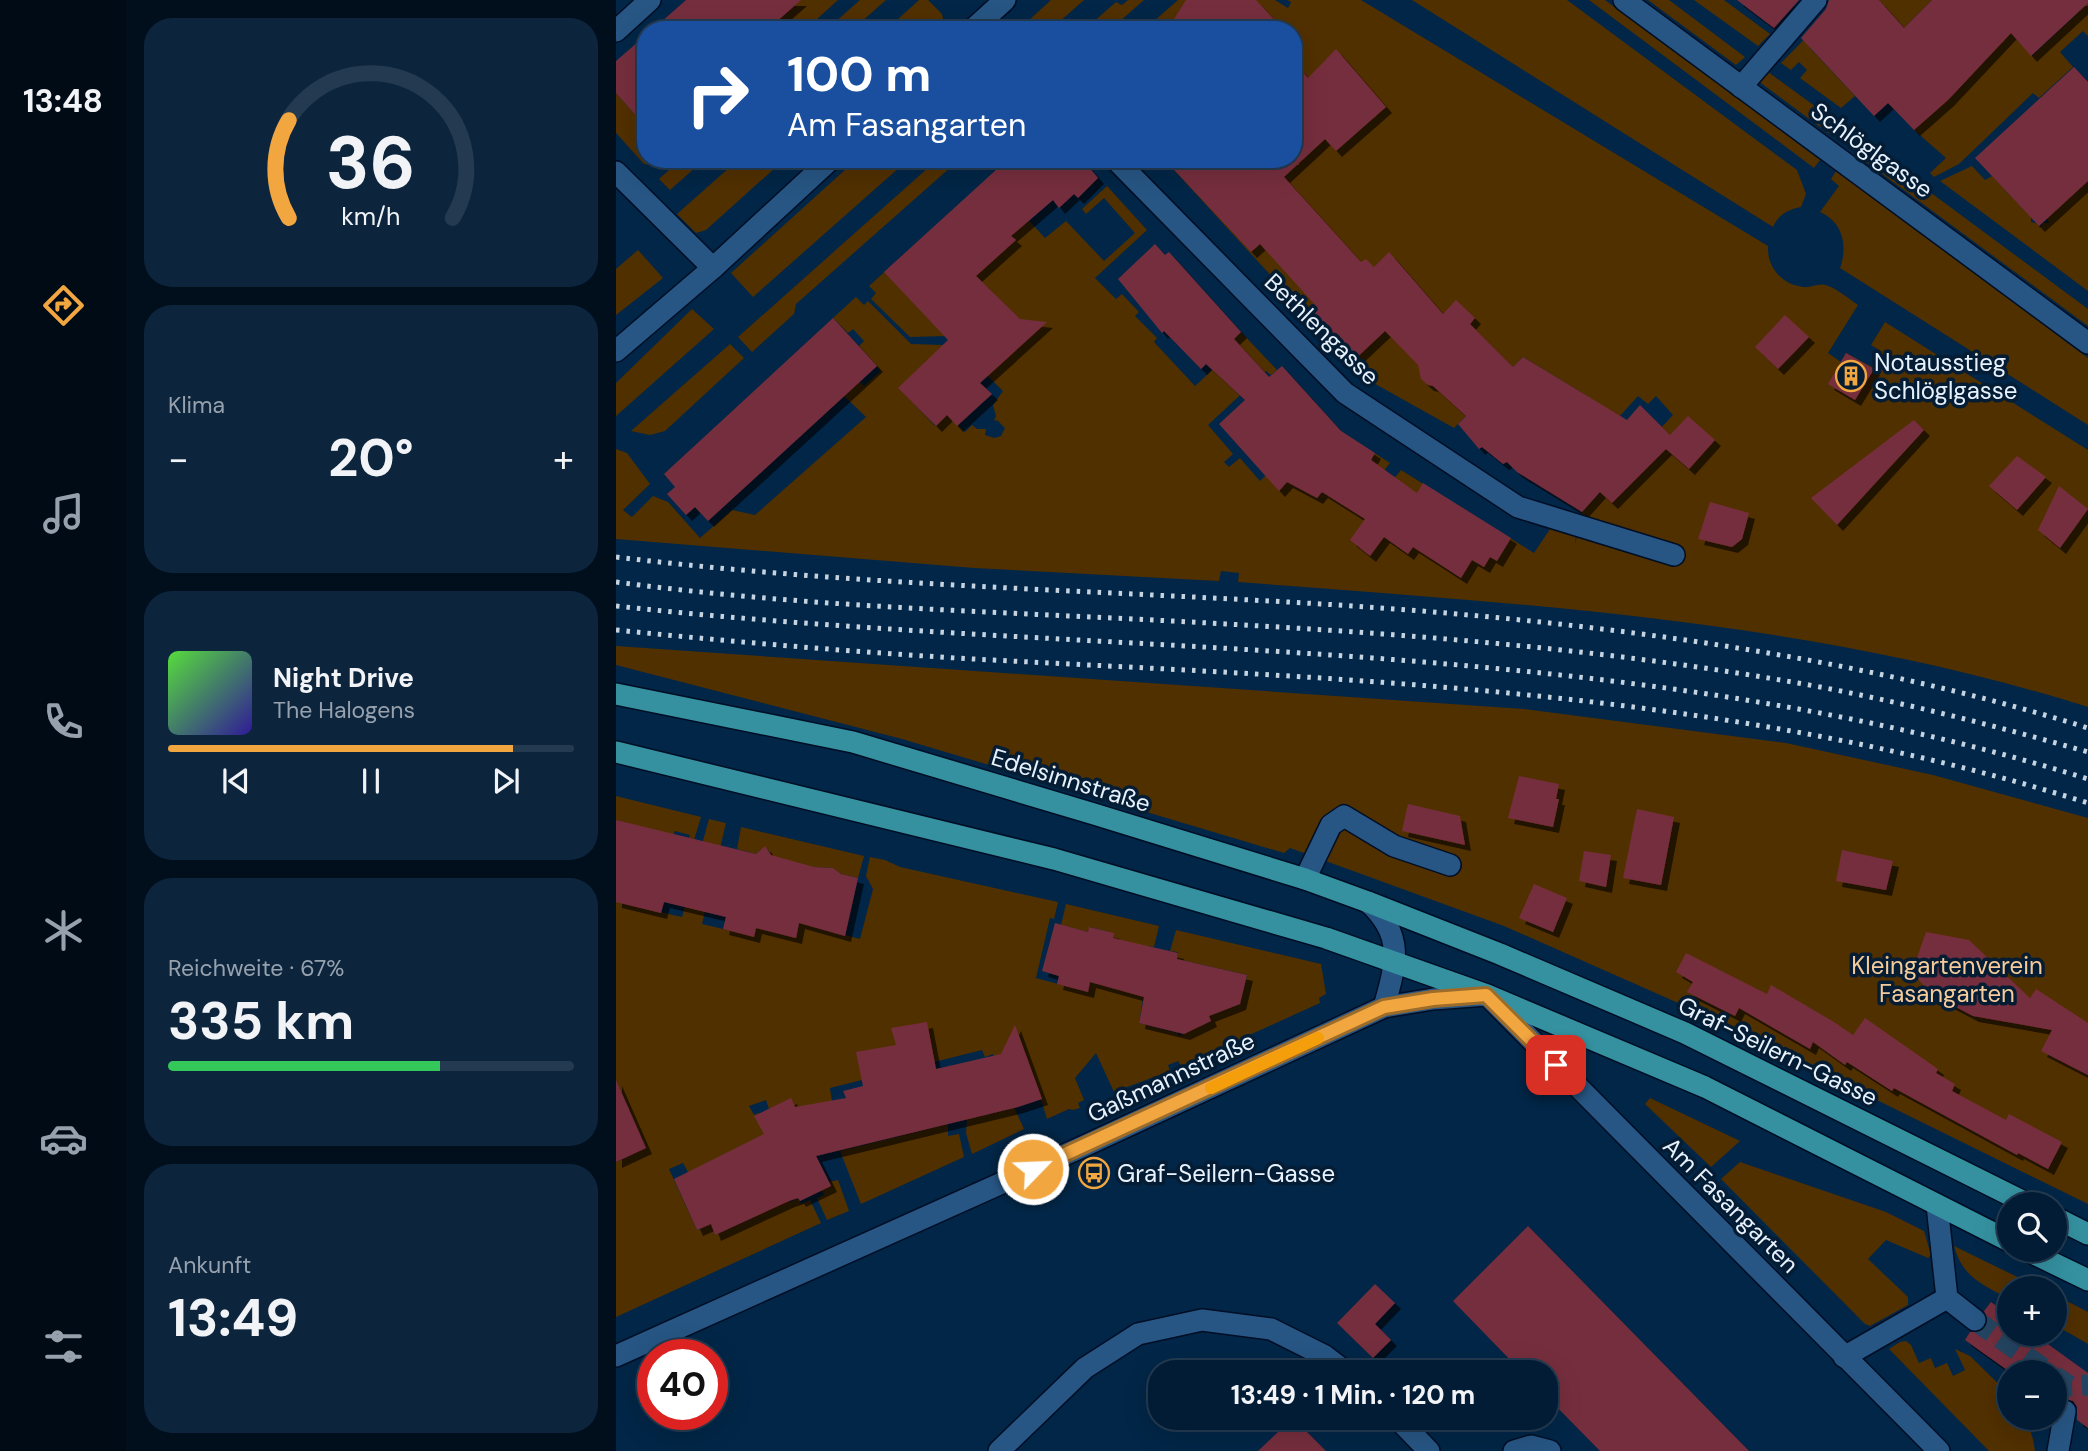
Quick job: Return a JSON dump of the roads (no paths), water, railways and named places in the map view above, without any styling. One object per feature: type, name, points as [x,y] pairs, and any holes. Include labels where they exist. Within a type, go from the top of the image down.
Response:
[{"type":"main road","name":"Edelsinnstraße","points":[[616,694],[853,743],[1305,879],[1500,954]]},
{"type":"main road","points":[[616,752],[1054,859],[1254,916],[1394,962],[1486,995],[1705,1087],[1997,1235]]},
{"type":"main road","name":"Graf-Seilern-Gasse","points":[[1500,954],[1685,1033],[2004,1192]]},
{"type":"main road","points":[[2067,1224],[2088,1234]]},
{"type":"main road","points":[[2051,1262],[2088,1280]]},
{"type":"street","points":[[616,30],[650,0]]},
{"type":"street","points":[[987,21],[1005,0]]},
{"type":"street","name":"Schlöglgasse","points":[[1624,0],[2088,343]]},
{"type":"street","points":[[1741,87],[1816,0]]},
{"type":"street","points":[[616,351],[713,268],[821,168]]},
{"type":"street","name":"Bethlengasse","points":[[1124,168],[1345,393],[1518,507],[1674,555]]},
{"type":"street","points":[[616,172],[713,268]]},
{"type":"street","points":[[1305,879],[1331,825],[1345,816],[1394,846],[1450,865]]},
{"type":"street","points":[[1368,902],[1382,914],[1395,939],[1394,962],[1384,1007]]},
{"type":"street","name":"Gaßmannstraße","points":[[616,1356],[1069,1153],[1384,1007],[1433,999],[1486,995]]},
{"type":"street","name":"Am Fasangarten","points":[[1486,995],[1939,1451]]},
{"type":"street","points":[[1937,1205],[1947,1298],[1975,1320]]},
{"type":"street","points":[[1844,1357],[1947,1298]]},
{"type":"street","points":[[999,1451],[1085,1368],[1138,1334],[1202,1320],[1271,1329],[1330,1360]]},
{"type":"street","points":[[1409,1430],[1429,1451]]},
{"type":"street","points":[[2058,1451],[2062,1430]]},
{"type":"street","points":[[1514,1451],[1531,1446],[1549,1451]]},
{"type":"tunnel","points":[[1975,1320],[2031,1360]]},
{"type":"tunnel","points":[[2067,1385],[2088,1385]]},
{"type":"railway","points":[[616,557],[796,575],[1338,605],[1622,631],[1812,661],[1906,680],[1998,702],[2088,728]]},
{"type":"railway","points":[[616,582],[844,604],[1301,628],[1598,654],[1820,687],[1955,716],[2088,752]]},
{"type":"railway","points":[[616,606],[801,623],[1357,657],[1542,673],[1725,697],[1907,731],[2088,779]]},
{"type":"railway","points":[[616,630],[884,653],[1395,683],[1536,696],[1675,713],[1814,735],[1952,765],[2088,803]]},
{"type":"place","name":"Notausstieg Schlöglgasse","points":[[1851,376]]},
{"type":"place","name":"Graf-Seilern-Gasse","points":[[1094,1173]]},
{"type":"park label","name":"Kleingartenverein Fasangarten","points":[[1947,979]]}]
